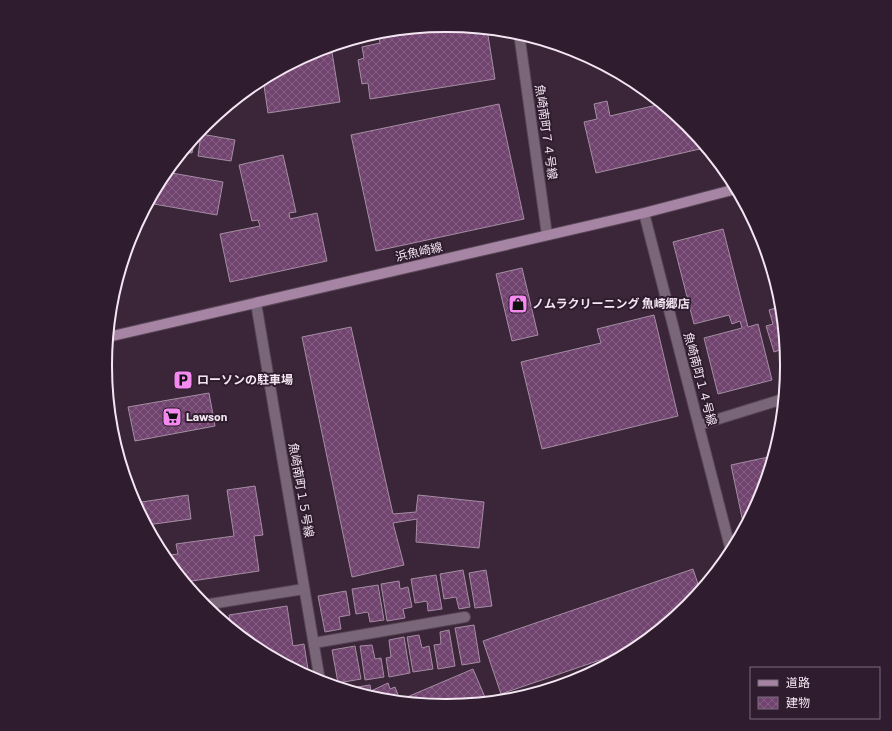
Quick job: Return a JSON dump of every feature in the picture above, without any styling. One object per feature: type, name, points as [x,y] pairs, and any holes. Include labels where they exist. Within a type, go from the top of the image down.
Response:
[{"type":"street","name":"魚崎南町７４号線","points":[[520,40],[547,235]]},
{"type":"street","name":"浜魚崎線","points":[[114,336],[644,213],[730,191]]},
{"type":"street","name":"魚崎南町１４号線","points":[[644,213],[729,542]]},
{"type":"street","name":"魚崎南町１５号線","points":[[256,303],[319,674]]},
{"type":"street","points":[[699,425],[778,401]]},
{"type":"street","points":[[213,604],[304,589]]},
{"type":"street","points":[[314,643],[465,617]]},
{"type":"building","points":[[446,32],[488,35],[495,79],[370,99],[368,83],[362,84],[358,60],[364,58],[362,47],[380,43],[379,38],[381,38],[424,33]]},
{"type":"building","points":[[332,52],[340,102],[268,113],[264,86],[298,66]]},
{"type":"building","points":[[607,101],[610,116],[654,106],[682,130],[700,149],[596,173],[584,122],[597,119],[594,104]]},
{"type":"building","points":[[499,104],[524,219],[376,251],[351,135]]},
{"type":"building","points":[[206,135],[235,140],[231,161],[198,156],[200,141]]},
{"type":"building","points":[[283,155],[296,212],[289,213],[290,219],[317,213],[327,261],[230,282],[220,234],[260,226],[258,220],[252,221],[239,165]]},
{"type":"building","points":[[173,173],[223,182],[217,215],[154,204]]},
{"type":"building","points":[[723,229],[748,327],[758,324],[772,380],[718,394],[704,338],[742,328],[740,321],[732,324],[729,315],[694,324],[673,242]]},
{"type":"building","points":[[522,268],[538,335],[512,341],[496,274]]},
{"type":"building","points":[[775,308],[777,322],[779,350],[774,352],[766,326],[773,324],[769,310]]},
{"type":"building","points":[[654,315],[678,416],[542,449],[521,362],[601,343],[597,329]]},
{"type":"building","points":[[351,327],[393,514],[416,512],[418,495],[484,502],[479,548],[416,542],[417,519],[393,523],[404,565],[352,577],[302,337]]},
{"type":"building","name":"Lawson","points":[[209,393],[215,426],[135,441],[128,407]]},
{"type":"building","points":[[766,457],[762,473],[742,518],[731,465]]},
{"type":"building","points":[[255,486],[263,535],[254,536],[259,571],[192,581],[172,555],[178,554],[176,544],[234,536],[227,490]]},
{"type":"building","points":[[188,495],[191,519],[153,524],[142,502]]},
{"type":"building","points":[[693,569],[698,584],[682,601],[649,630],[606,658],[501,694],[483,641]]},
{"type":"building","points":[[463,570],[470,607],[459,609],[456,597],[444,599],[440,574]]},
{"type":"building","points":[[486,570],[492,606],[475,608],[469,573]]},
{"type":"building","points":[[436,575],[442,609],[428,611],[427,601],[415,603],[411,579]]},
{"type":"building","points":[[399,581],[400,589],[408,587],[412,607],[403,609],[405,618],[387,621],[381,584]]},
{"type":"building","points":[[378,585],[384,620],[370,622],[368,612],[356,614],[352,589]]},
{"type":"building","points":[[346,591],[350,615],[339,617],[341,629],[325,632],[318,596]]},
{"type":"building","points":[[287,606],[293,646],[304,644],[308,669],[261,643],[230,619],[229,615]]},
{"type":"building","points":[[474,625],[480,662],[462,665],[455,628]]},
{"type":"building","points":[[449,630],[455,666],[438,669],[434,645],[441,644],[440,632]]},
{"type":"building","points":[[419,635],[422,648],[429,646],[433,669],[413,672],[407,637]]},
{"type":"building","points":[[404,637],[410,673],[389,677],[386,658],[391,657],[389,640]]},
{"type":"building","points":[[372,645],[375,659],[381,658],[384,677],[365,680],[360,646]]},
{"type":"building","points":[[355,646],[361,679],[343,682],[338,681],[332,650]]},
{"type":"building","points":[[473,669],[485,696],[446,699],[408,697]]},
{"type":"building","points":[[388,683],[390,689],[395,687],[398,695],[372,691]]},
{"type":"building","points":[[370,685],[371,691],[357,687]]},
{"type":"place","name":"ノムラクリーニング 魚崎郷店","points":[[518,304]]},
{"type":"place","name":"ローソンの駐車場","points":[[183,380]]},
{"type":"place","name":"Lawson","points":[[172,417]]}]
